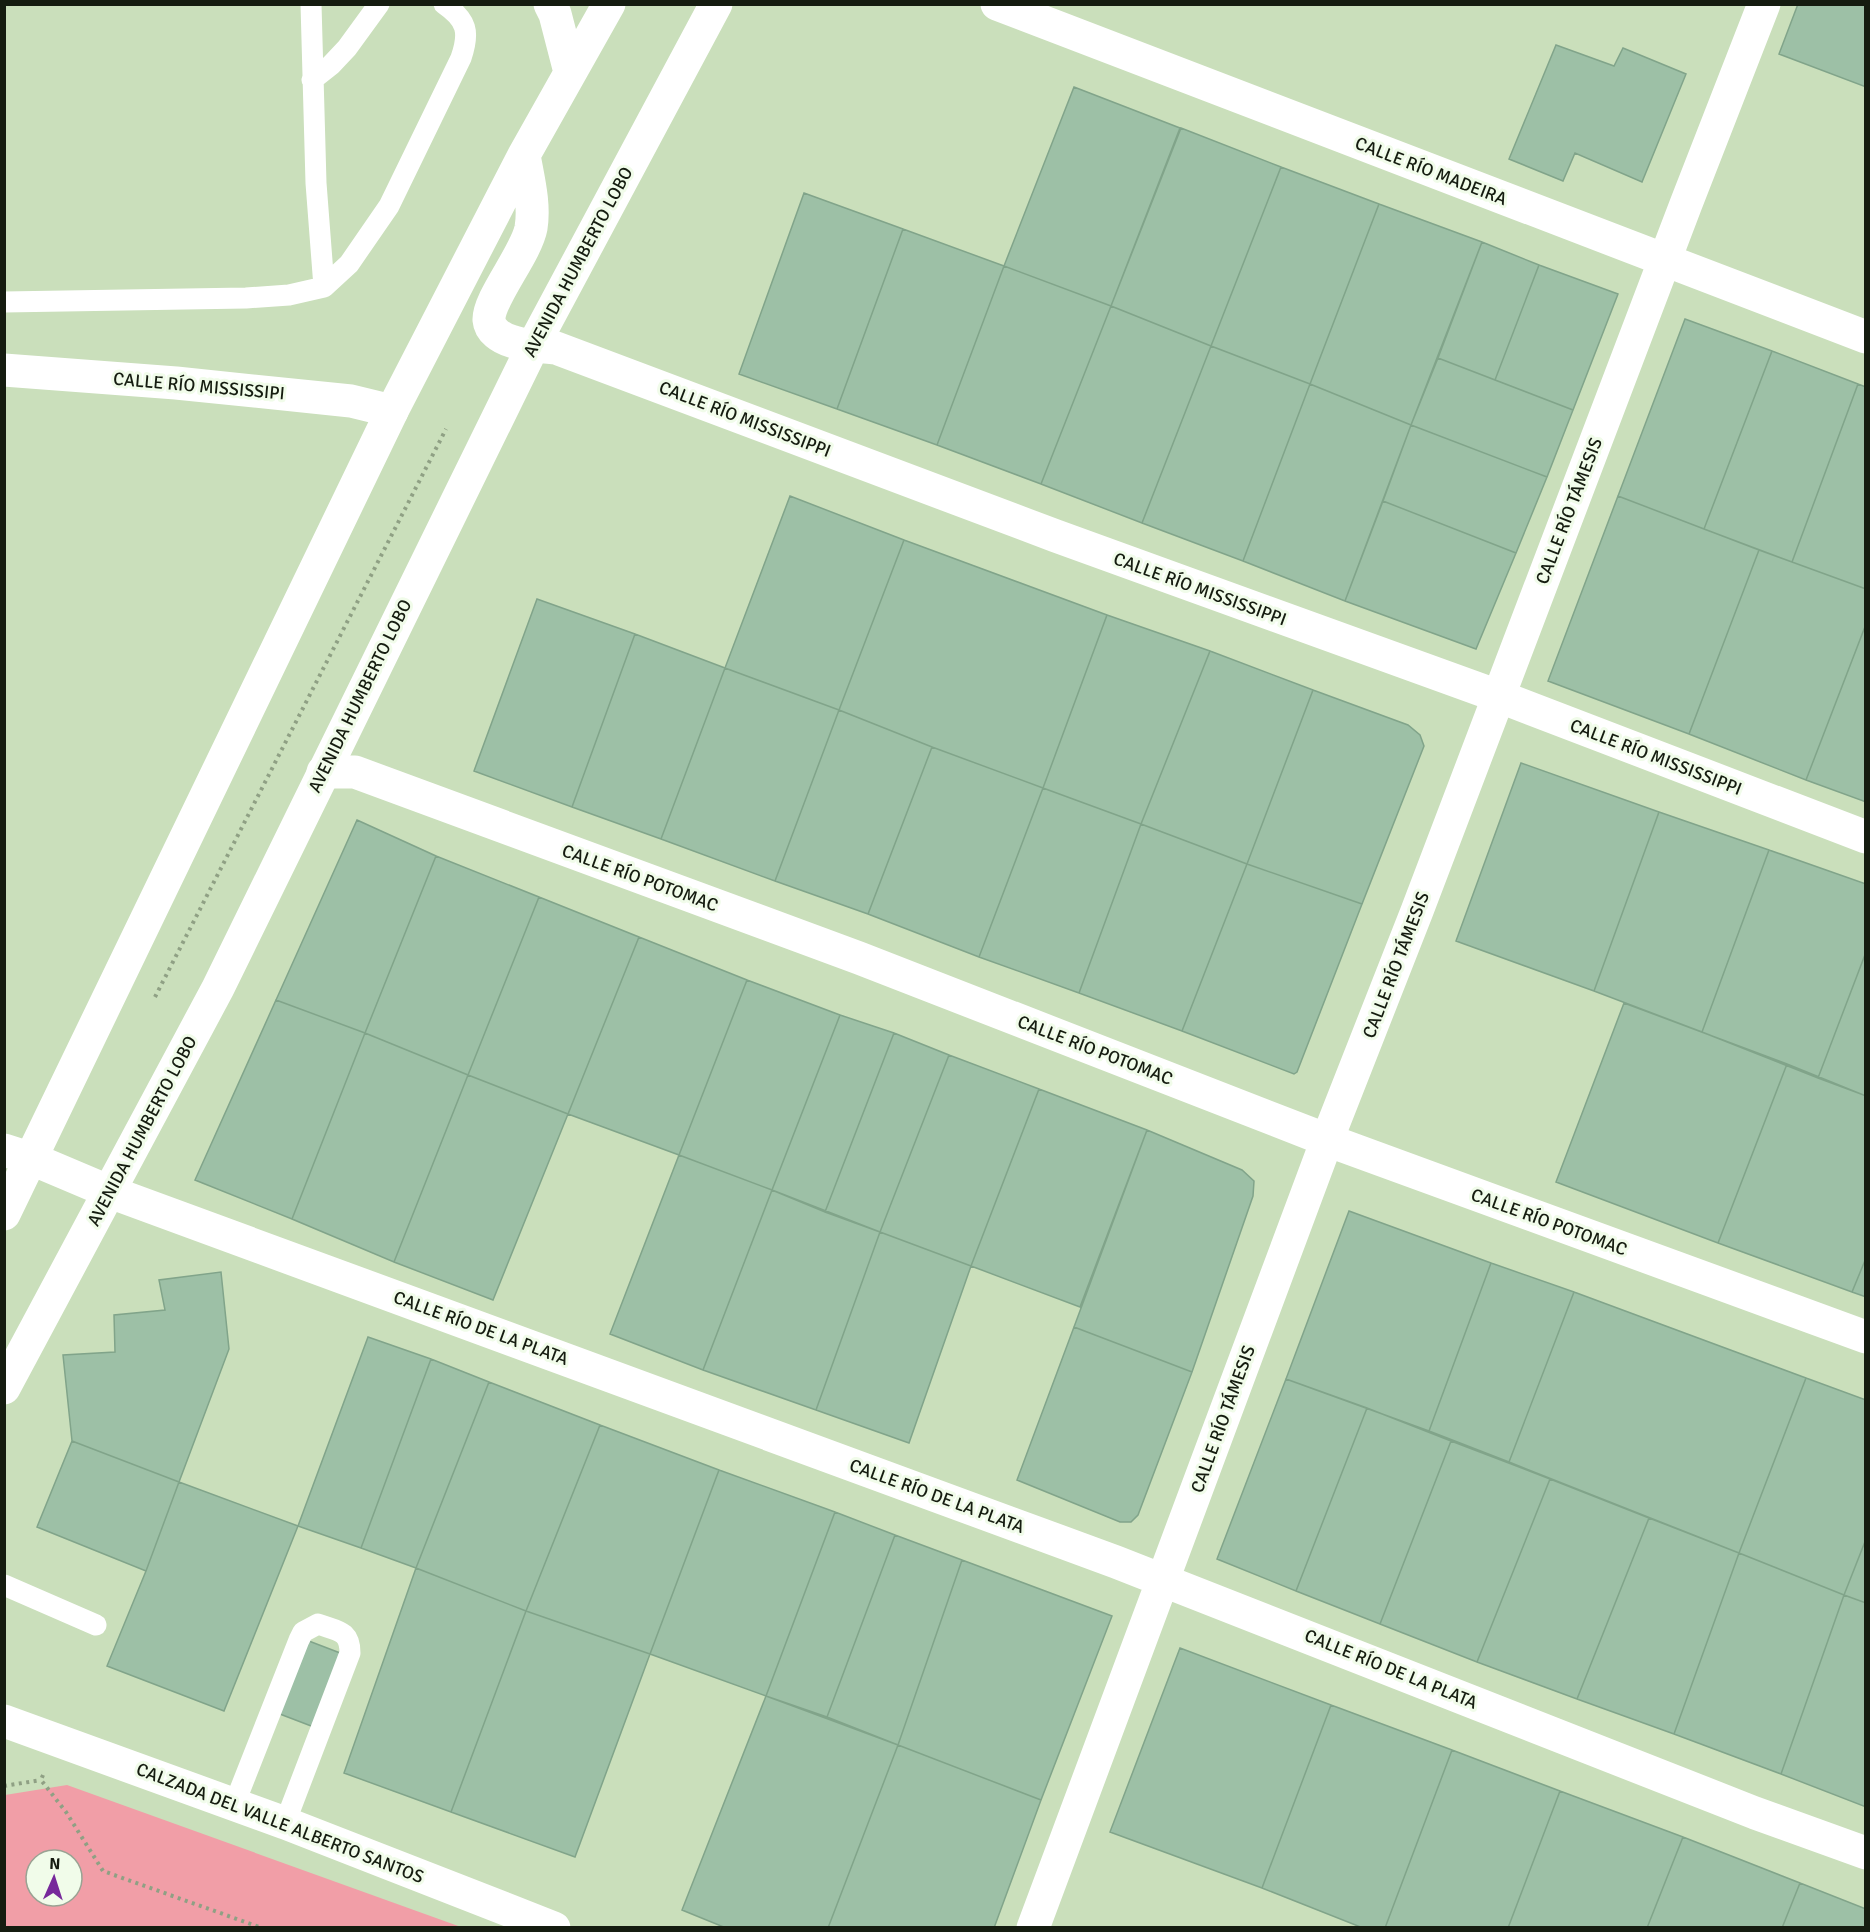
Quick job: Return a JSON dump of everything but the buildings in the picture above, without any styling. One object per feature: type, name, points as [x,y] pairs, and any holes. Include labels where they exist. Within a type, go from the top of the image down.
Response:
[{"type":"street","points":[[550,4],[555,14],[570,72]]},
{"type":"street","points":[[4,1214],[18,1155],[392,411],[524,155],[609,4]]},
{"type":"street","name":"AVENIDA HUMBERTO LOBO","points":[[4,1388],[218,988],[533,346],[716,4]]},
{"type":"street","name":"CALLE RÍO MADEIRA","points":[[997,4],[1866,337]]},
{"type":"street","name":"CALLE RÍO TÁMESIS","points":[[1034,1928],[1327,1140],[1764,4]]},
{"type":"street","name":"CALLE RÍO MISSISSIPPI","points":[[524,155],[531,197],[531,228],[527,241],[489,312],[490,328],[497,335],[510,341],[556,348],[1056,537],[1498,696],[1866,837]]},
{"type":"street","name":"CALLE RÍO MISSISSIPI","points":[[4,370],[176,383],[351,401],[392,411]]},
{"type":"street","name":"CALLE RÍO POTOMAC","points":[[323,772],[355,772],[377,780],[859,958],[1327,1140],[1866,1337]]},
{"type":"street","name":"CALLE RÍO DE LA PLATA","points":[[18,1155],[110,1192],[1163,1579],[1755,1813],[1866,1853]]},
{"type":"street","name":"CALZADA DEL VALLE ALBERTO SANTOS","points":[[4,1721],[285,1823],[554,1928]]},
{"type":"lane","points":[[311,4],[312,80],[324,287]]},
{"type":"lane","points":[[312,80],[347,48],[379,4]]},
{"type":"lane","points":[[4,302],[246,298],[289,295],[324,287],[349,264],[389,206],[461,58],[467,42],[463,23],[456,13],[444,4]]},
{"type":"lane","points":[[4,1585],[96,1625]]},
{"type":"lane","points":[[234,1805],[299,1640],[303,1632],[318,1624],[345,1634],[350,1642],[350,1653],[285,1823]]},
{"type":"path","points":[[152,1002],[452,419]]},
{"type":"path","points":[[41,1780],[57,1740]]},
{"type":"path","points":[[4,1786],[41,1780]]},
{"type":"path","points":[[41,1780],[66,1812],[104,1871],[262,1928]]},
{"type":"shaded area","points":[[67,1785],[461,1927],[5,1927],[5,1795]]}]
